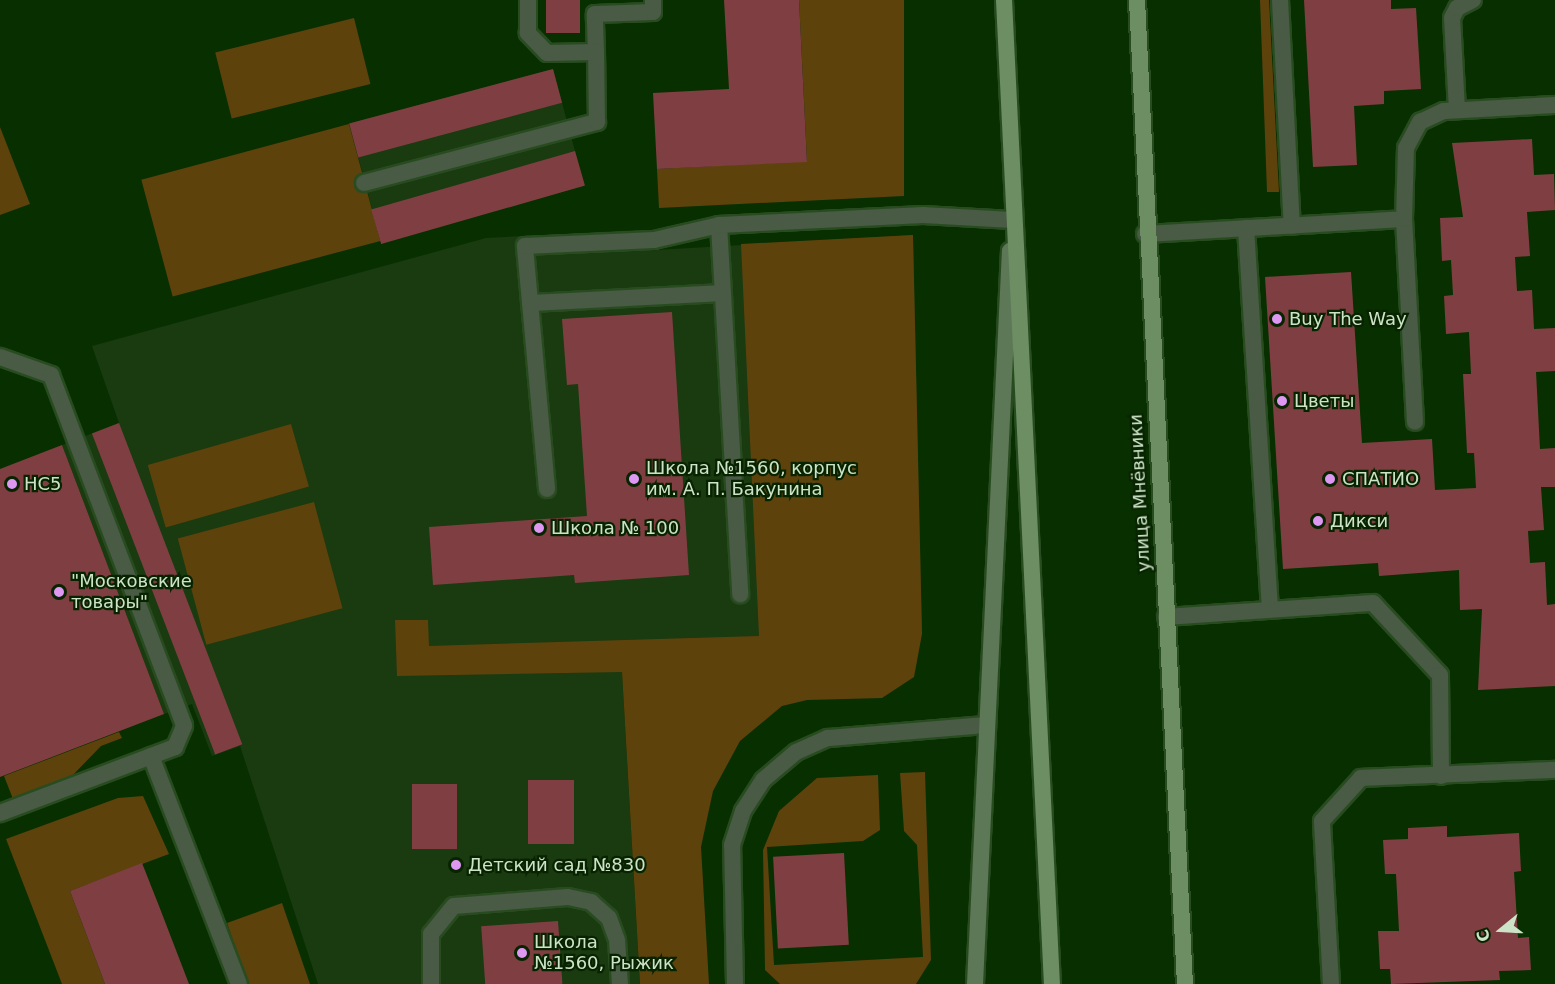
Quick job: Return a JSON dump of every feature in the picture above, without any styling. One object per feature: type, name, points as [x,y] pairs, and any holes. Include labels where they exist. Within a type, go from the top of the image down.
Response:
[{"type":"main road","points":[[1004,0],[1012,220],[1052,984]]},
{"type":"main road","name":"улица Мнёвники","points":[[1137,0],[1145,234],[1185,984]]},
{"type":"main road","points":[[975,984],[1012,220]]},
{"type":"lane","points":[[528,0],[528,33],[547,53],[596,52]]},
{"type":"lane","points":[[364,183],[597,122],[595,14],[653,12],[653,0]]},
{"type":"lane","points":[[1280,0],[1292,226]]},
{"type":"lane","points":[[1457,110],[1452,18],[1458,8],[1473,0]]},
{"type":"lane","points":[[1415,423],[1403,167],[1412,132],[1431,115],[1457,110],[1555,105]]},
{"type":"lane","points":[[547,489],[525,246],[654,240],[719,225],[922,215],[1012,220]]},
{"type":"lane","points":[[1145,234],[1404,219]]},
{"type":"lane","points":[[719,225],[720,293],[740,594]]},
{"type":"lane","points":[[1246,228],[1270,609]]},
{"type":"lane","points":[[530,303],[720,293]]},
{"type":"lane","points":[[0,357],[51,375],[82,450],[184,726],[175,747],[0,813]]},
{"type":"lane","points":[[1166,617],[1373,603],[1440,675],[1441,776]]},
{"type":"lane","points":[[735,984],[732,845],[743,811],[763,780],[796,752],[828,738],[986,725]]},
{"type":"lane","points":[[152,756],[239,984]]},
{"type":"lane","points":[[1331,984],[1322,821],[1361,778],[1555,770]]},
{"type":"lane","points":[[431,984],[431,934],[454,906],[475,900],[568,897],[591,902],[609,918],[617,940],[620,984]]},
{"type":"shaded area","points":[[799,0],[904,0],[904,196],[659,208],[657,169],[807,161]]},
{"type":"shaded area","points":[[1260,0],[1269,0],[1279,192],[1267,192]]},
{"type":"shaded area","points":[[354,18],[370,84],[232,119],[215,53]]},
{"type":"shaded area","points":[[553,69],[584,186],[381,240],[349,124]]},
{"type":"shaded area","points":[[349,124],[380,241],[173,297],[141,180]]},
{"type":"shaded area","points":[[0,127],[30,204],[0,215]]},
{"type":"shaded area","name":"Школа № 100","points":[[638,230],[639,251],[913,235],[922,634],[622,672],[640,984],[318,984],[240,746],[212,756],[192,704],[164,714],[62,445],[119,423],[92,346],[486,238]]},
{"type":"shaded area","points":[[913,235],[922,634],[914,677],[882,698],[807,700],[782,706],[740,741],[713,791],[701,847],[709,984],[640,984],[622,672],[397,676],[395,620],[428,620],[429,646],[759,636],[741,244]]},
{"type":"shaded area","points":[[291,424],[309,486],[166,528],[148,465]]},
{"type":"shaded area","points":[[314,502],[342,608],[206,645],[178,538]]},
{"type":"shaded area","points":[[119,732],[122,738],[101,746],[71,777],[13,799],[4,776]]},
{"type":"shaded area","points":[[925,772],[931,960],[916,984],[780,984],[765,970],[763,850],[779,811],[817,778],[878,775],[880,830],[863,841],[767,847],[774,965],[923,957],[917,845],[904,831],[900,773]]},
{"type":"shaded area","points":[[143,796],[169,854],[70,891],[105,984],[62,984],[6,839],[118,798]]},
{"type":"shaded area","points":[[282,903],[310,984],[248,984],[227,923]]},
{"type":"building","points":[[546,0],[580,0],[580,33],[546,33]]},
{"type":"building","points":[[724,0],[799,0],[807,162],[657,169],[653,93],[729,89]]},
{"type":"building","points":[[1304,0],[1391,0],[1391,9],[1416,8],[1421,89],[1384,91],[1384,104],[1354,106],[1357,165],[1313,167]]},
{"type":"building","points":[[553,69],[562,103],[358,157],[349,124]]},
{"type":"building","points":[[1532,139],[1534,175],[1554,174],[1555,210],[1527,212],[1530,256],[1515,257],[1517,291],[1532,290],[1534,329],[1555,328],[1555,371],[1536,372],[1540,449],[1555,448],[1555,487],[1541,487],[1544,530],[1528,531],[1530,563],[1545,562],[1547,605],[1555,604],[1555,686],[1478,690],[1482,609],[1460,610],[1459,570],[1379,576],[1378,563],[1283,569],[1265,277],[1351,272],[1362,443],[1432,439],[1435,490],[1476,488],[1474,453],[1467,453],[1463,374],[1471,374],[1469,332],[1446,334],[1444,296],[1453,295],[1451,260],[1442,261],[1440,218],[1463,217],[1452,143]]},
{"type":"building","points":[[575,151],[585,186],[381,244],[371,209]]},
{"type":"building","name":"Школа №1560, корпус им. А. П. Бакунина","points":[[672,312],[689,575],[575,583],[574,575],[433,585],[429,527],[587,516],[578,384],[567,385],[562,319]]},
{"type":"building","points":[[119,423],[242,744],[215,755],[92,433]]},
{"type":"building","name":"\"Московские товары\"","points":[[62,445],[164,714],[0,777],[0,469]]},
{"type":"building","points":[[528,780],[574,780],[574,844],[528,844]]},
{"type":"building","points":[[412,784],[457,784],[457,849],[412,849]]},
{"type":"building","points":[[1447,826],[1447,837],[1519,833],[1521,871],[1514,872],[1518,938],[1529,937],[1531,970],[1499,971],[1500,980],[1391,984],[1390,969],[1380,969],[1378,931],[1399,931],[1396,874],[1385,874],[1383,840],[1408,839],[1408,828]]},
{"type":"building","points":[[844,853],[849,945],[778,949],[773,857]]},
{"type":"building","points":[[142,863],[189,984],[105,984],[70,891]]},
{"type":"building","name":"Школа №1560, Рыжик","points":[[558,921],[562,984],[485,984],[481,926]]},
{"type":"place","name":"Buy The Way","points":[[1277,319]]},
{"type":"place","name":"Цветы","points":[[1282,401]]},
{"type":"place","name":"Школа №1560, корпус им. А. П. Бакунина","points":[[634,479]]},
{"type":"place","name":"СПАТИО","points":[[1330,479]]},
{"type":"place","name":"HC5","points":[[12,484]]},
{"type":"place","name":"Дикси","points":[[1318,521]]},
{"type":"place","name":"Школа № 100","points":[[539,528]]},
{"type":"place","name":"\"Московские товары\"","points":[[59,592]]},
{"type":"place","name":"Детский сад №830","points":[[456,865]]},
{"type":"place","name":"Школа №1560, Рыжик","points":[[522,953]]}]
